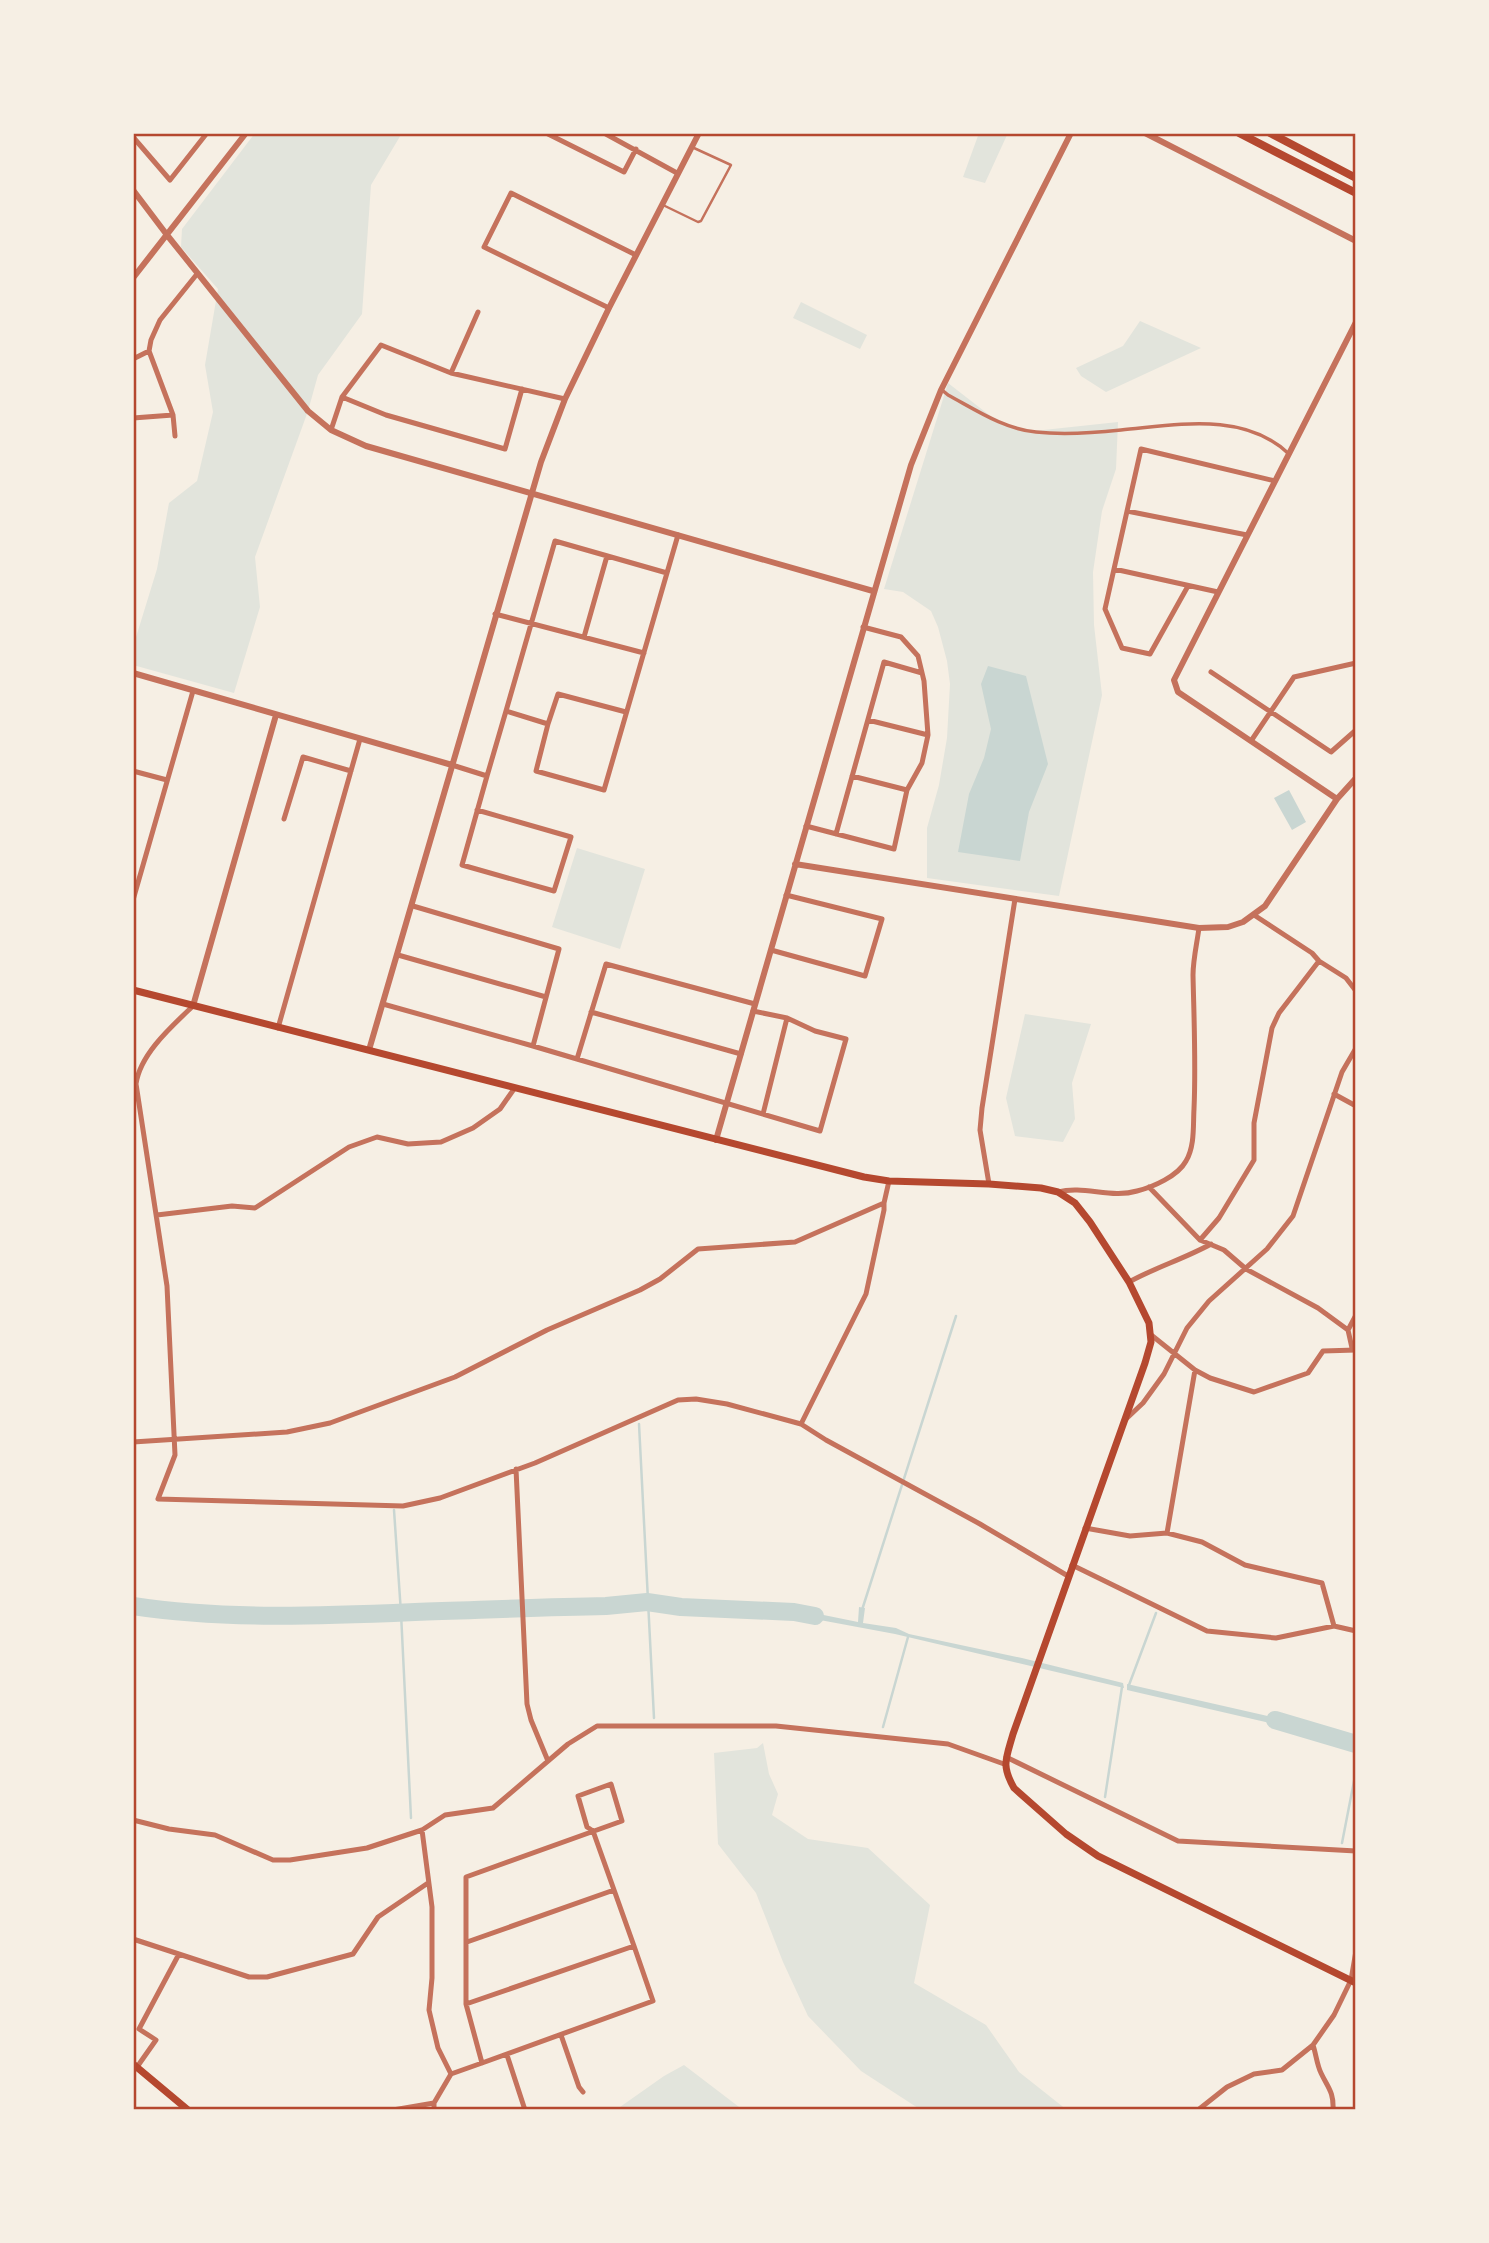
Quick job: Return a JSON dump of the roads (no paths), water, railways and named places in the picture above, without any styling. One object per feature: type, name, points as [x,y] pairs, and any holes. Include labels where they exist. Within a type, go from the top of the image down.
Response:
[{"type":"main road","points":[[1239,133],[1356,193]]},
{"type":"main road","points":[[1269,133],[1356,177]]},
{"type":"main road","points":[[133,990],[864,1178],[1041,1188],[1068,1197],[1083,1212],[1129,1282],[1144,1310],[1150,1342],[1126,1419],[1029,1686],[1005,1761],[1014,1788],[1066,1834],[1089,1850],[1164,1890],[1354,1981]]},
{"type":"main road","points":[[135,2065],[188,2110]]},
{"type":"street","points":[[140,133],[134,138],[170,180],[207,133]]},
{"type":"street","points":[[133,278],[246,133]]},
{"type":"street","points":[[546,133],[624,172],[636,149]]},
{"type":"street","points":[[604,133],[677,173]]},
{"type":"street","points":[[369,1050],[530,493],[565,399],[699,133]]},
{"type":"street","points":[[716,1140],[911,466],[941,390],[1071,133]]},
{"type":"street","points":[[1145,133],[1356,241]]},
{"type":"street","points":[[133,190],[197,274],[309,411],[331,430],[366,446],[873,591]]},
{"type":"street","points":[[609,308],[484,247],[511,193],[636,255]]},
{"type":"street","points":[[175,436],[173,415],[149,351],[160,320],[197,274]]},
{"type":"street","points":[[451,373],[478,312]]},
{"type":"street","points":[[1337,799],[1178,692],[1175,686],[1176,674],[1356,322]]},
{"type":"street","points":[[331,430],[342,397],[382,345],[451,373],[565,399]]},
{"type":"street","points":[[133,359],[149,351]]},
{"type":"street","points":[[342,397],[386,415],[505,449],[522,389]]},
{"type":"street","points":[[941,390],[1014,429],[1060,433],[1119,431],[1190,423],[1226,425],[1258,434],[1289,454]]},
{"type":"street","points":[[133,418],[173,415]]},
{"type":"street","points":[[1188,586],[1150,654],[1122,648],[1105,609],[1141,449],[1275,481]]},
{"type":"street","points":[[1127,511],[1247,535]]},
{"type":"street","points":[[626,712],[558,694],[536,771],[604,789],[678,535]]},
{"type":"street","points":[[477,810],[571,837],[554,891],[462,865],[477,810],[555,541],[667,573]]},
{"type":"street","points":[[584,636],[607,556]]},
{"type":"street","points":[[1114,569],[1218,592]]},
{"type":"street","points":[[495,614],[644,653]]},
{"type":"street","points":[[806,826],[894,849],[907,790],[922,763],[928,735],[918,656],[901,637],[863,627]]},
{"type":"street","points":[[836,834],[884,662],[922,673]]},
{"type":"street","points":[[1251,741],[1294,677],[1356,663]]},
{"type":"street","points":[[1211,672],[1331,752],[1356,730]]},
{"type":"street","points":[[133,673],[487,776]]},
{"type":"street","points":[[133,900],[193,691]]},
{"type":"street","points":[[506,711],[548,724]]},
{"type":"street","points":[[276,715],[193,1006],[147,1055],[137,1076],[137,1097],[167,1286],[175,1438],[175,1455],[158,1499],[403,1506],[440,1499],[535,1463],[678,1400],[696,1399],[727,1404],[801,1424],[1068,1576]]},
{"type":"street","points":[[868,720],[928,735]]},
{"type":"street","points":[[278,1028],[360,739]]},
{"type":"street","points":[[284,819],[303,757],[351,771]]},
{"type":"street","points":[[133,771],[167,780]]},
{"type":"street","points":[[852,776],[907,790]]},
{"type":"street","points":[[795,864],[1199,928],[1228,927],[1254,915],[1274,896],[1337,799],[1356,778]]},
{"type":"street","points":[[133,868],[142,870]]},
{"type":"street","points":[[771,950],[865,976],[882,919],[786,895]]},
{"type":"street","points":[[989,1184],[980,1130],[982,1108],[1015,899]]},
{"type":"street","points":[[413,905],[559,949],[533,1046]]},
{"type":"street","points":[[1254,915],[1346,978],[1356,991]]},
{"type":"street","points":[[1058,1192],[1067,1189],[1135,1192],[1149,1187],[1182,1166],[1188,1158],[1191,1148],[1196,1058],[1193,972],[1199,928]]},
{"type":"street","points":[[398,955],[546,997]]},
{"type":"street","points":[[1200,1240],[1219,1218],[1254,1160],[1254,1123],[1272,1028],[1279,1013],[1319,961]]},
{"type":"street","points":[[383,1004],[820,1131],[846,1039],[816,1031],[787,1018],[606,964],[577,1059]]},
{"type":"street","points":[[591,1012],[741,1054]]},
{"type":"street","points":[[763,1114],[787,1018]]},
{"type":"street","points":[[1126,1419],[1143,1403],[1164,1374],[1187,1328],[1209,1301],[1267,1249],[1293,1216],[1342,1072],[1356,1048]]},
{"type":"street","points":[[156,1215],[232,1206],[255,1208],[349,1147],[377,1138],[408,1144],[441,1142],[473,1128],[500,1110],[514,1089]]},
{"type":"street","points":[[1334,1094],[1356,1106]]},
{"type":"street","points":[[801,1424],[866,1294],[889,1181]]},
{"type":"street","points":[[1149,1187],[1200,1240],[1224,1250],[1245,1269],[1318,1308],[1348,1330],[1354,1349],[1322,1351],[1308,1373],[1254,1392],[1210,1378],[1195,1370],[1150,1333]]},
{"type":"street","points":[[133,1442],[287,1432],[330,1423],[455,1377],[547,1330],[640,1290],[660,1279],[698,1249],[795,1242],[884,1203]]},
{"type":"street","points":[[1129,1282],[1154,1268],[1186,1258],[1211,1244]]},
{"type":"street","points":[[1348,1330],[1356,1315]]},
{"type":"street","points":[[1167,1533],[1195,1370]]},
{"type":"street","points":[[516,1469],[527,1704],[548,1761]]},
{"type":"street","points":[[1085,1528],[1130,1535],[1167,1533],[1202,1542],[1245,1565],[1322,1583],[1334,1626]]},
{"type":"street","points":[[1072,1565],[1207,1631],[1276,1638],[1334,1626],[1356,1631]]},
{"type":"street","points":[[133,1820],[169,1829],[215,1835],[273,1860],[290,1860],[367,1848],[422,1830],[445,1815],[493,1808],[568,1744],[597,1726],[763,1726],[948,1744],[1005,1761],[1178,1841],[1356,1851]]},
{"type":"street","points":[[393,2110],[435,2107],[451,2074],[507,2055],[653,2001],[593,1831],[587,1827],[578,1796],[611,1784],[622,1821],[593,1831],[466,1877],[466,2004],[482,2063]]},
{"type":"street","points":[[422,1830],[432,1906],[432,1979],[429,2010],[438,2048],[451,2074]]},
{"type":"street","points":[[133,1939],[256,1978],[353,1954],[378,1917],[428,1883]]},
{"type":"street","points":[[467,1942],[614,1890]]},
{"type":"street","points":[[466,2004],[634,1947]]},
{"type":"street","points":[[1198,2110],[1227,2087],[1254,2074],[1282,2070],[1313,2045],[1354,1981],[1356,1951]]},
{"type":"street","points":[[135,2065],[156,2040],[139,2029],[179,1954]]},
{"type":"street","points":[[561,2035],[583,2092]]},
{"type":"street","points":[[1313,2045],[1321,2073],[1330,2086],[1332,2110]]},
{"type":"street","points":[[507,2055],[525,2110]]},
{"type":"lane","points":[[662,204],[698,222],[701,221],[730,165],[691,146]]},
{"type":"waterway","points":[[862,1610],[956,1316]]},
{"type":"waterway","points":[[639,1424],[654,1718]]},
{"type":"waterway","points":[[394,1510],[411,1818]]},
{"type":"waterway","points":[[133,1606],[238,1615],[309,1616],[606,1606],[647,1602],[681,1607],[794,1612],[815,1616]]},
{"type":"waterway","points":[[1129,1685],[1156,1613]]},
{"type":"waterway","points":[[883,1727],[908,1637]]},
{"type":"waterway","points":[[1105,1797],[1122,1687]]},
{"type":"waterway","points":[[1275,1720],[1356,1744]]},
{"type":"waterway","points":[[1356,1769],[1356,1776]]},
{"type":"waterway","points":[[1342,1843],[1355,1776]]}]
